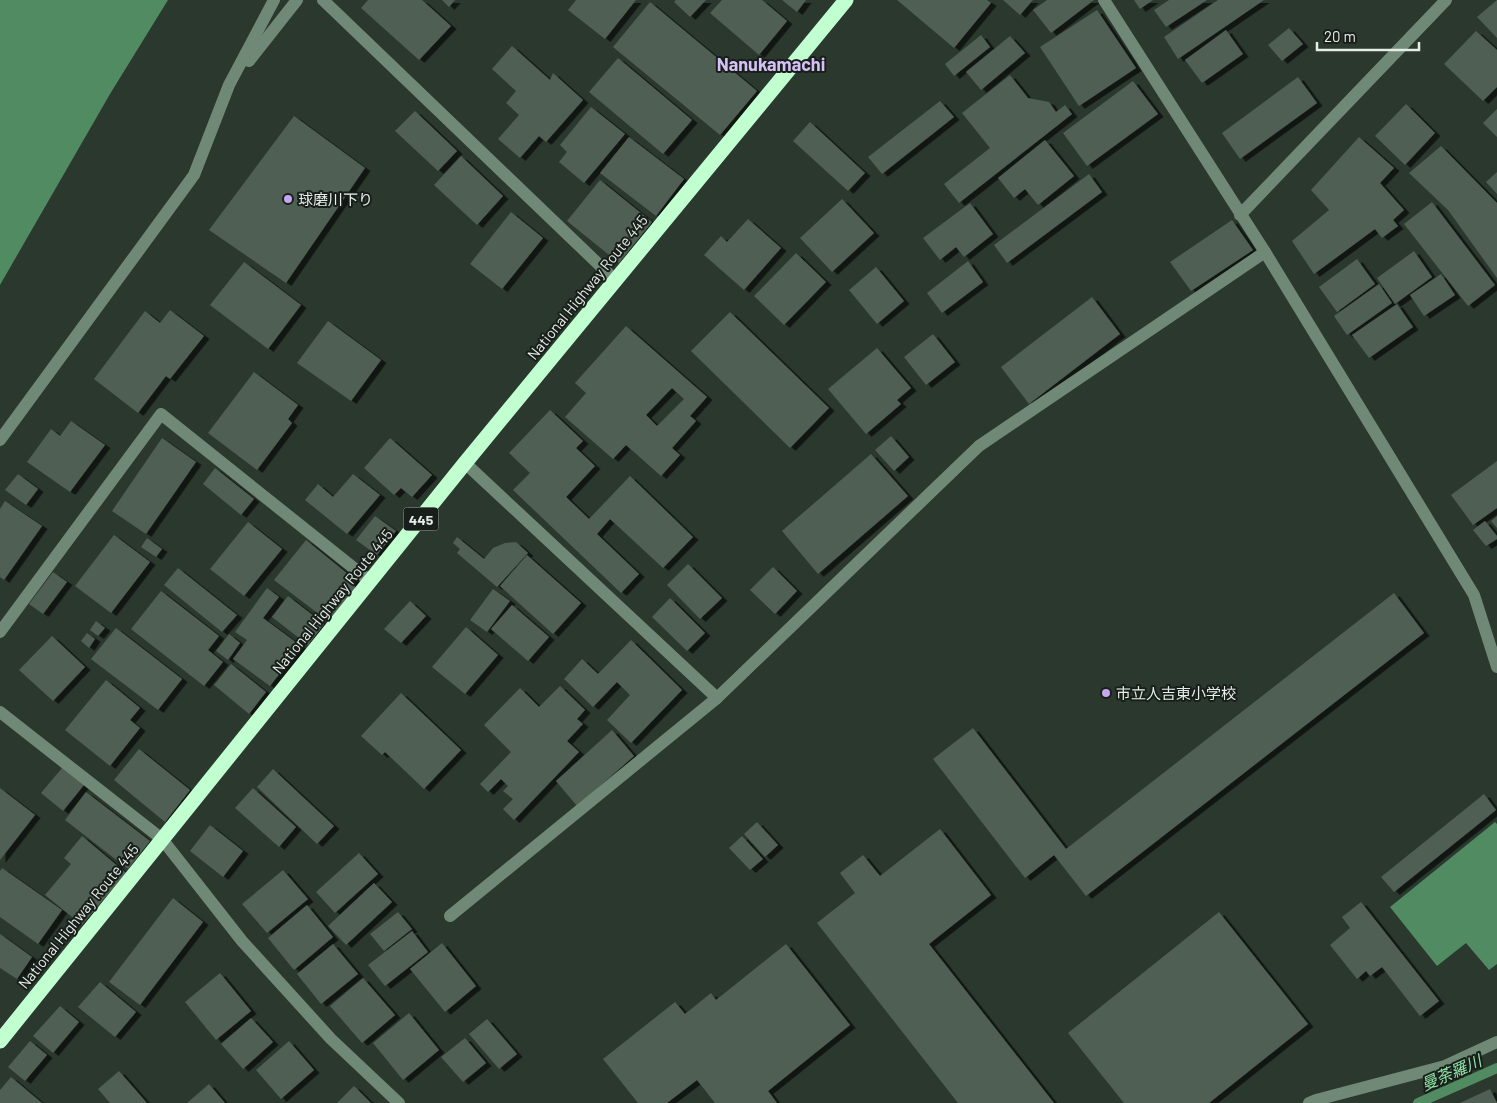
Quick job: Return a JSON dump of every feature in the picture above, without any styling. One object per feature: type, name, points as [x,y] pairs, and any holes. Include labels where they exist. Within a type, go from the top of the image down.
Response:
[{"type":"highway","name":"National Highway Route 445","points":[[0,1041],[370,581],[846,0]]},
{"type":"street","points":[[0,440],[194,175],[230,85],[274,0]]},
{"type":"street","points":[[230,85],[297,0]]},
{"type":"street","points":[[323,0],[615,280]]},
{"type":"street","points":[[1104,0],[1265,252],[1474,595],[1497,667]]},
{"type":"street","points":[[1240,215],[1446,0]]},
{"type":"street","points":[[450,916],[717,698],[979,446],[1265,252]]},
{"type":"street","points":[[0,632],[161,414],[370,581]]},
{"type":"street","points":[[466,463],[717,698]]},
{"type":"street","points":[[0,712],[162,839],[242,941],[331,1039],[399,1103]]},
{"type":"street","points":[[1309,1103],[1445,1066],[1497,1042]]},
{"type":"shaded area","points":[[0,0],[168,0],[110,94],[0,285]]},
{"type":"shaded area","points":[[1495,822],[1497,824],[1497,964],[1489,970],[1466,943],[1437,966],[1390,907]]},
{"type":"building","points":[[368,0],[422,0],[451,26],[419,60],[361,8]]},
{"type":"building","points":[[442,0],[455,0],[449,7]]},
{"type":"building","points":[[576,0],[636,0],[605,39],[568,10]]},
{"type":"building","points":[[676,0],[706,0],[690,17],[674,2]]},
{"type":"building","points":[[722,0],[762,0],[787,21],[759,55],[710,13]]},
{"type":"building","points":[[782,0],[806,0],[797,12]]},
{"type":"building","points":[[897,0],[987,0],[991,3],[954,48]]},
{"type":"building","points":[[1003,0],[1033,0],[1020,15]]},
{"type":"building","points":[[1047,0],[1094,0],[1051,33],[1033,10]]},
{"type":"building","points":[[1134,0],[1153,0],[1140,9]]},
{"type":"building","points":[[1169,0],[1207,0],[1166,27],[1154,10]]},
{"type":"building","points":[[1218,0],[1264,0],[1178,59],[1164,37]]},
{"type":"building","points":[[1497,0],[1497,38],[1477,17]]},
{"type":"building","points":[[650,2],[757,91],[720,135],[613,47]]},
{"type":"building","points":[[1097,10],[1136,68],[1079,106],[1040,47]]},
{"type":"building","points":[[1289,28],[1303,44],[1282,61],[1268,45]]},
{"type":"building","points":[[1226,30],[1243,54],[1202,83],[1185,60]]},
{"type":"building","points":[[1476,31],[1497,50],[1497,87],[1483,101],[1444,64]]},
{"type":"building","points":[[981,35],[990,47],[954,76],[945,64]]},
{"type":"building","points":[[1010,36],[1025,53],[981,90],[966,72]]},
{"type":"building","points":[[512,46],[550,80],[553,73],[583,100],[546,142],[539,136],[520,158],[498,139],[519,115],[506,103],[516,91],[492,69]]},
{"type":"building","points":[[618,58],[692,120],[663,154],[589,92]]},
{"type":"building","points":[[1010,75],[1028,98],[1049,102],[1056,112],[1065,105],[1072,114],[959,203],[944,184],[990,148],[962,113]]},
{"type":"building","points":[[1298,77],[1317,103],[1240,159],[1222,133]]},
{"type":"building","points":[[1133,81],[1158,114],[1087,166],[1063,133]]},
{"type":"building","points":[[940,101],[954,117],[882,174],[868,157]]},
{"type":"building","points":[[1406,104],[1435,133],[1405,165],[1375,136]]},
{"type":"building","points":[[591,107],[625,134],[584,183],[559,162],[567,152],[560,145]]},
{"type":"building","points":[[1497,109],[1497,137],[1483,123]]},
{"type":"building","points":[[415,111],[457,151],[438,171],[395,131]]},
{"type":"building","name":"球磨川下り","points":[[294,116],[365,168],[286,283],[209,230]]},
{"type":"building","points":[[810,122],[865,173],[848,191],[793,141]]},
{"type":"building","points":[[629,137],[684,179],[656,216],[600,173]]},
{"type":"building","points":[[1359,137],[1394,168],[1380,183],[1404,210],[1393,220],[1398,226],[1382,238],[1375,229],[1314,274],[1292,241],[1329,210],[1311,190]]},
{"type":"building","points":[[1045,140],[1074,176],[1038,205],[1025,189],[1014,198],[998,178]]},
{"type":"building","points":[[1441,146],[1497,203],[1497,278],[1448,210],[1409,173]]},
{"type":"building","points":[[461,156],[503,196],[477,225],[434,185]]},
{"type":"building","points":[[1497,172],[1497,194],[1486,182]]},
{"type":"building","points":[[1089,174],[1102,192],[1007,263],[994,245]]},
{"type":"building","points":[[600,180],[652,222],[619,263],[567,221]]},
{"type":"building","points":[[842,199],[874,233],[832,272],[800,238]]},
{"type":"building","points":[[1432,202],[1495,285],[1468,306],[1404,224]]},
{"type":"building","points":[[970,203],[993,234],[964,257],[956,247],[940,260],[923,238]]},
{"type":"building","points":[[511,212],[543,238],[502,289],[470,264]]},
{"type":"building","points":[[748,219],[781,248],[744,290],[704,255],[721,236],[727,242]]},
{"type":"building","points":[[1232,220],[1253,250],[1191,291],[1170,262]]},
{"type":"building","points":[[1414,251],[1432,277],[1395,304],[1377,278]]},
{"type":"building","points":[[796,253],[826,282],[784,325],[754,296]]},
{"type":"building","points":[[1357,259],[1375,284],[1337,312],[1319,287]]},
{"type":"building","points":[[968,261],[983,282],[942,313],[927,293]]},
{"type":"building","points":[[244,262],[301,305],[268,349],[210,305]]},
{"type":"building","points":[[876,267],[904,301],[877,324],[849,290]]},
{"type":"building","points":[[1441,274],[1455,295],[1424,316],[1410,295]]},
{"type":"building","points":[[1379,284],[1392,303],[1347,335],[1334,316]]},
{"type":"building","points":[[1092,297],[1120,334],[1029,404],[1001,367]]},
{"type":"building","points":[[1397,304],[1413,327],[1369,358],[1352,335]]},
{"type":"building","points":[[170,310],[204,336],[170,379],[166,376],[138,413],[94,379],[145,311],[160,323]]},
{"type":"building","points":[[730,312],[829,408],[790,448],[691,351]]},
{"type":"building","points":[[328,321],[381,360],[351,401],[297,363]]},
{"type":"building","points":[[626,326],[707,397],[690,416],[696,421],[672,448],[680,455],[661,476],[626,445],[613,459],[565,417],[586,393],[575,383]],"holes":[[[672,388],[684,399],[657,426],[646,415]]]},
{"type":"building","points":[[933,334],[955,362],[926,385],[904,357]]},
{"type":"building","points":[[877,348],[911,388],[897,400],[901,404],[866,434],[828,389]]},
{"type":"building","points":[[254,372],[298,405],[288,419],[292,423],[257,470],[208,433]]},
{"type":"building","points":[[550,410],[583,441],[576,448],[595,466],[566,497],[589,519],[630,476],[693,537],[663,568],[610,519],[597,534],[639,574],[621,593],[513,490],[530,473],[509,453]]},
{"type":"building","points":[[71,421],[105,445],[70,492],[27,462],[51,429],[60,436]]},
{"type":"building","points":[[891,436],[909,457],[894,471],[875,450]]},
{"type":"building","points":[[162,438],[196,462],[146,534],[112,511]]},
{"type":"building","points":[[390,438],[432,475],[412,497],[401,488],[394,495],[364,468]]},
{"type":"building","points":[[871,454],[908,496],[818,574],[782,531]]},
{"type":"building","points":[[1497,461],[1497,508],[1473,525],[1451,495]]},
{"type":"building","points":[[215,468],[254,499],[241,515],[203,484]]},
{"type":"building","points":[[18,474],[38,489],[26,505],[5,490]]},
{"type":"building","points":[[353,474],[380,495],[347,534],[305,500],[318,484],[333,497]]},
{"type":"building","points":[[5,501],[42,526],[4,580],[0,577],[0,509]]},
{"type":"building","points":[[375,516],[396,531],[377,555],[356,540]]},
{"type":"building","points":[[1497,516],[1497,528],[1491,521]]},
{"type":"building","points":[[1485,521],[1497,536],[1497,539],[1486,546],[1473,530]]},
{"type":"building","points":[[248,522],[282,549],[244,596],[210,569]]},
{"type":"building","points":[[114,535],[150,562],[111,613],[75,586]]},
{"type":"building","points":[[457,537],[484,559],[493,548],[505,543],[516,542],[528,553],[497,587],[457,553],[460,549],[453,543]]},
{"type":"building","points":[[147,538],[162,549],[156,557],[141,547]]},
{"type":"building","points":[[306,540],[354,579],[355,588],[328,621],[274,580]]},
{"type":"building","points":[[527,555],[581,603],[553,634],[500,586]]},
{"type":"building","points":[[688,564],[722,598],[700,619],[667,585]]},
{"type":"building","points":[[773,567],[797,591],[775,614],[750,590]]},
{"type":"building","points":[[178,568],[237,615],[222,632],[164,585]]},
{"type":"building","points":[[53,572],[67,582],[43,614],[29,604]]},
{"type":"building","points":[[267,588],[279,597],[263,618],[301,646],[270,686],[233,659],[247,640],[235,632]]},
{"type":"building","points":[[493,589],[510,601],[487,632],[470,620]]},
{"type":"building","points":[[161,591],[219,636],[208,650],[223,662],[204,686],[131,629]]},
{"type":"building","points":[[1394,593],[1424,633],[1086,896],[1054,855],[1025,878],[933,759],[973,728],[1066,849]]},
{"type":"building","points":[[288,596],[324,624],[308,645],[272,617]]},
{"type":"building","points":[[670,598],[705,633],[687,651],[652,617]]},
{"type":"building","points":[[410,601],[426,616],[401,643],[384,629]]},
{"type":"building","points":[[512,605],[549,637],[528,661],[491,629]]},
{"type":"building","points":[[96,621],[105,628],[98,636],[90,630]]},
{"type":"building","points":[[466,627],[498,655],[465,694],[432,667]]},
{"type":"building","points":[[116,628],[182,679],[158,710],[91,659]]},
{"type":"building","points":[[87,633],[95,639],[89,648],[81,641]]},
{"type":"building","points":[[229,634],[240,643],[228,660],[216,651]]},
{"type":"building","points":[[52,636],[85,667],[53,701],[19,670]]},
{"type":"building","points":[[631,640],[682,690],[631,743],[607,720],[630,695],[617,682],[593,707],[564,679],[582,659],[598,674]]},
{"type":"building","points":[[231,664],[266,692],[249,714],[214,685]]},
{"type":"building","points":[[106,680],[140,708],[130,720],[140,728],[110,766],[65,730]]},
{"type":"building","points":[[560,686],[585,710],[577,719],[583,724],[567,741],[579,752],[514,820],[503,809],[513,799],[503,791],[508,786],[501,779],[488,792],[480,784],[511,752],[484,725],[520,688],[539,707]]},
{"type":"building","points":[[401,693],[461,750],[424,789],[385,752],[382,755],[361,736]]},
{"type":"building","points":[[612,730],[634,756],[577,806],[556,781]]},
{"type":"building","points":[[139,749],[190,790],[165,822],[114,780]]},
{"type":"building","points":[[62,768],[84,785],[63,811],[41,793]]},
{"type":"building","points":[[273,769],[334,826],[317,844],[257,787]]},
{"type":"building","points":[[0,788],[35,815],[0,860]]},
{"type":"building","points":[[253,788],[296,827],[279,847],[235,808]]},
{"type":"building","points":[[86,792],[150,841],[128,869],[65,820]]},
{"type":"building","points":[[1484,794],[1496,810],[1394,892],[1381,877]]},
{"type":"building","points":[[757,822],[778,845],[765,857],[744,834]]},
{"type":"building","points":[[210,825],[243,851],[223,877],[190,851]]},
{"type":"building","points":[[940,829],[991,895],[929,944],[1054,1103],[958,1103],[817,923],[855,893],[840,873],[863,855],[880,876]]},
{"type":"building","points":[[82,836],[126,873],[82,925],[45,895],[71,864],[64,858]]},
{"type":"building","points":[[742,836],[763,859],[750,870],[729,848]]},
{"type":"building","points":[[359,853],[378,874],[335,913],[316,892]]},
{"type":"building","points":[[2,868],[62,910],[38,944],[0,917],[0,871]]},
{"type":"building","points":[[283,870],[308,899],[267,933],[242,904]]},
{"type":"building","points":[[374,883],[392,902],[346,945],[328,926]]},
{"type":"building","points":[[173,898],[203,922],[140,1005],[109,982]]},
{"type":"building","points":[[1361,902],[1439,1001],[1420,1016],[1382,967],[1370,976],[1366,971],[1357,979],[1330,945],[1350,928],[1342,917]]},
{"type":"building","points":[[307,905],[333,937],[294,970],[268,938]]},
{"type":"building","points":[[398,912],[412,929],[384,951],[370,934]]},
{"type":"building","points":[[1219,912],[1308,1024],[1209,1103],[1124,1103],[1068,1033]]},
{"type":"building","points":[[412,931],[428,952],[385,986],[368,965]]},
{"type":"building","points":[[0,934],[32,957],[17,979],[0,968]]},
{"type":"building","points":[[442,943],[476,986],[445,1012],[410,969]]},
{"type":"building","points":[[333,944],[358,974],[321,1004],[297,974]]},
{"type":"building","points":[[786,944],[850,1025],[768,1091],[777,1103],[715,1103],[697,1080],[667,1103],[638,1103],[603,1059],[675,1002],[685,1014],[711,993],[716,1000]]},
{"type":"building","points":[[220,973],[251,1011],[216,1040],[185,1002]]},
{"type":"building","points":[[363,978],[395,1015],[362,1043],[330,1006]]},
{"type":"building","points":[[100,982],[136,1012],[115,1037],[78,1007]]},
{"type":"building","points":[[60,1006],[79,1022],[53,1053],[33,1036]]},
{"type":"building","points":[[409,1013],[439,1050],[403,1080],[373,1043]]},
{"type":"building","points":[[251,1018],[273,1042],[243,1069],[221,1044]]},
{"type":"building","points":[[487,1019],[517,1054],[499,1069],[469,1034]]},
{"type":"building","points":[[465,1038],[486,1063],[463,1082],[441,1057]]},
{"type":"building","points":[[30,1041],[47,1055],[25,1081],[8,1067]]},
{"type":"building","points":[[289,1041],[314,1070],[281,1099],[256,1070]]},
{"type":"building","points":[[119,1071],[147,1103],[110,1103],[98,1089]]},
{"type":"building","points":[[11,1077],[42,1103],[0,1103],[0,1090]]},
{"type":"building","points":[[209,1084],[225,1103],[187,1103]]},
{"type":"building","points":[[354,1086],[371,1103],[337,1103]]},
{"type":"building","points":[[1490,1089],[1497,1103],[1460,1103]]},
{"type":"waterway","name":"曼荼羅川","points":[[1418,1103],[1497,1068]]},
{"type":"place","name":"球磨川下り","points":[[288,199]]},
{"type":"place","name":"市立人吉東小学校","points":[[1106,693]]},
{"type":"district","name":"Nanukamachi","points":[[771,64]]}]
